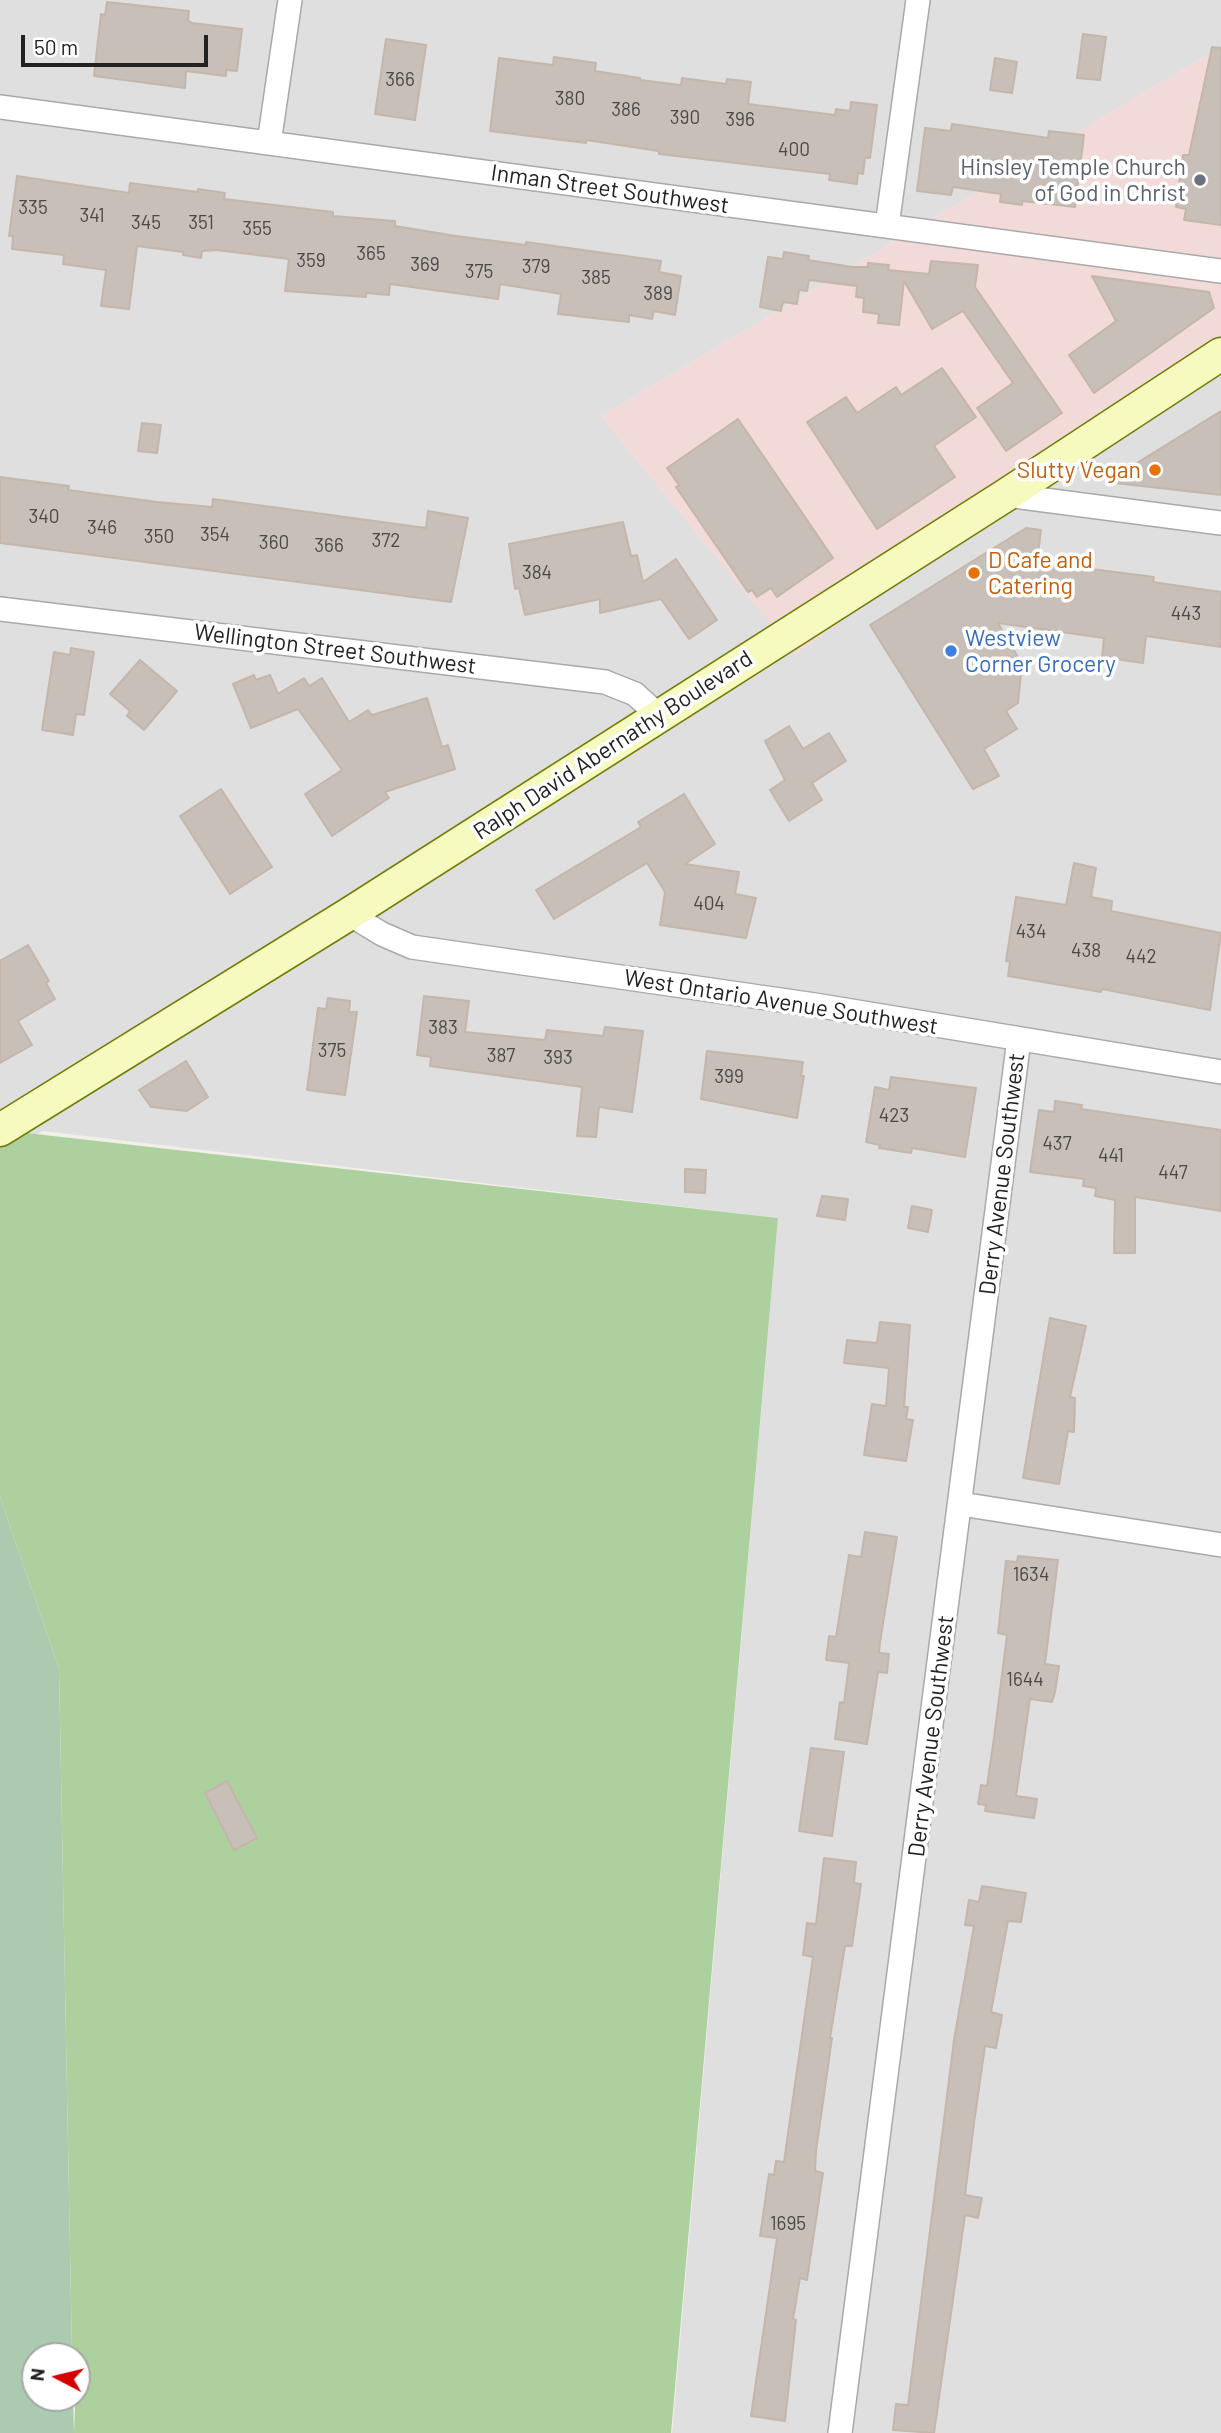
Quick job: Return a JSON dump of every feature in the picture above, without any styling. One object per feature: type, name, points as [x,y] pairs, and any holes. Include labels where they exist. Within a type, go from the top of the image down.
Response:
[{"type":"main road","name":"Ralph David Abernathy Boulevard","points":[[0,1130],[349,914],[1006,495],[1221,354]]},
{"type":"street","points":[[269,143],[290,0]]},
{"type":"street","points":[[887,226],[918,0]]},
{"type":"street","name":"Inman Street Southwest","points":[[0,107],[1221,271]]},
{"type":"street","points":[[1006,495],[1221,523]]},
{"type":"street","name":"Wellington Street Southwest","points":[[0,609],[605,682],[635,694],[659,716]]},
{"type":"street","name":"West Ontario Avenue Southwest","points":[[349,914],[382,934],[412,947],[815,1005],[1221,1072]]},
{"type":"street","name":"Derry Avenue Southwest","points":[[840,2433],[1019,1039]]},
{"type":"street","points":[[961,1504],[1221,1545]]},
{"type":"shaded area","points":[[0,0],[1221,0],[1221,47],[601,416],[796,654],[1221,334],[1221,2433],[672,2433],[778,1218],[43,1131],[0,1156]]},
{"type":"shaded area","points":[[1221,47],[1221,334],[796,655],[601,416]]},
{"type":"green space","points":[[0,1130],[778,1218],[671,2433],[74,2433],[75,2412],[91,2412],[91,2342],[72,2342],[59,1669],[0,1497]]},
{"type":"green space","points":[[0,1497],[59,1669],[72,2342],[21,2342],[21,2412],[73,2412],[74,2433],[0,2433]]},
{"type":"building","points":[[107,2],[189,11],[188,21],[192,23],[242,29],[237,71],[226,70],[226,76],[186,71],[185,88],[94,76],[101,14],[105,15]]},
{"type":"building","points":[[1083,34],[1106,37],[1100,80],[1077,78]]},
{"type":"building","points":[[386,39],[426,45],[415,120],[375,114]]},
{"type":"building","points":[[1212,47],[1221,48],[1221,225],[1184,220],[1186,209],[1176,207],[1183,155],[1189,155]]},
{"type":"building","points":[[554,57],[596,63],[595,71],[640,80],[681,85],[682,78],[726,84],[727,79],[751,82],[748,104],[835,115],[836,109],[850,111],[851,102],[877,105],[870,158],[865,158],[863,174],[858,173],[857,184],[829,180],[830,174],[659,154],[659,151],[586,140],[586,143],[490,131],[499,58],[553,65]]},
{"type":"building","points":[[995,58],[1017,62],[1012,93],[990,90]]},
{"type":"building","points":[[952,124],[1048,138],[1049,131],[1084,135],[1075,207],[1022,201],[1022,205],[1000,202],[1001,194],[953,187],[951,195],[917,191],[925,128],[951,131]]},
{"type":"building","points":[[17,176],[129,193],[130,183],[198,192],[198,189],[225,193],[224,199],[333,212],[333,216],[395,221],[395,226],[456,236],[526,245],[526,242],[661,261],[659,272],[681,276],[675,315],[654,311],[652,319],[629,315],[629,322],[558,314],[561,294],[500,284],[498,299],[390,284],[389,295],[366,293],[366,297],[285,291],[289,259],[217,250],[202,251],[201,258],[183,255],[183,252],[137,246],[129,309],[101,306],[106,270],[63,264],[64,255],[12,249],[13,236],[9,236]]},
{"type":"building","points":[[784,252],[809,256],[808,260],[852,267],[868,267],[868,263],[889,265],[888,270],[929,274],[931,261],[978,265],[975,287],[1062,413],[1006,451],[977,408],[1013,383],[963,311],[932,329],[904,281],[899,325],[878,323],[879,314],[863,312],[864,298],[856,297],[857,286],[809,280],[807,291],[799,290],[797,304],[783,302],[781,311],[760,307],[768,257],[783,259]]},
{"type":"building","points":[[1092,276],[1209,292],[1214,308],[1094,393],[1069,355],[1116,321]]},
{"type":"building","points":[[942,368],[976,417],[934,446],[955,477],[877,529],[807,422],[846,397],[857,413],[896,387],[901,395]]},
{"type":"building","points":[[1221,411],[1221,495],[1106,482]]},
{"type":"building","points":[[738,419],[833,558],[777,597],[771,588],[757,597],[752,590],[748,592],[676,487],[679,485],[667,468]]},
{"type":"building","points":[[142,423],[161,425],[157,453],[138,451]]},
{"type":"building","points":[[0,477],[69,486],[68,490],[157,502],[212,507],[213,499],[426,528],[428,511],[468,518],[451,602],[0,543]]},
{"type":"building","points":[[623,522],[631,556],[637,555],[643,582],[676,559],[717,620],[689,639],[661,599],[600,613],[600,599],[525,615],[519,588],[515,589],[509,544]]},
{"type":"building","name":"Westview Corner Grocery","points":[[1026,528],[1041,530],[1037,562],[1154,577],[1153,582],[1221,592],[1221,647],[1146,636],[1143,663],[1102,657],[1104,638],[998,623],[1022,664],[1018,703],[1006,711],[1017,729],[984,749],[999,776],[973,789],[870,625]]},
{"type":"building","points":[[71,648],[94,652],[84,715],[76,714],[73,735],[42,730],[54,652],[70,655]]},
{"type":"building","points":[[140,660],[177,691],[144,730],[127,716],[130,711],[110,694]]},
{"type":"building","points":[[254,675],[256,680],[270,675],[278,694],[304,678],[309,686],[322,678],[349,722],[368,710],[372,715],[427,698],[442,747],[448,745],[455,769],[385,792],[389,798],[332,836],[305,794],[342,770],[298,709],[251,728],[233,684]]},
{"type":"building","points":[[789,726],[803,749],[829,733],[846,761],[812,783],[822,800],[789,821],[770,790],[785,780],[765,741]]},
{"type":"building","points":[[221,789],[272,867],[230,894],[180,816]]},
{"type":"building","points":[[684,794],[715,844],[685,864],[739,872],[735,894],[756,898],[746,938],[660,925],[665,892],[647,863],[554,919],[536,890],[641,827],[638,822]]},
{"type":"building","points":[[1074,863],[1096,868],[1091,897],[1112,901],[1111,911],[1221,933],[1210,1010],[1102,989],[1101,992],[1008,976],[1010,962],[1006,961],[1016,897],[1066,905]]},
{"type":"building","points":[[28,945],[49,981],[46,983],[55,999],[18,1021],[32,1045],[0,1063],[0,961]]},
{"type":"building","points":[[424,996],[469,1001],[465,1032],[545,1040],[547,1030],[603,1036],[605,1027],[643,1031],[632,1112],[599,1107],[596,1137],[577,1136],[582,1087],[430,1066],[431,1057],[417,1055]]},
{"type":"building","points":[[328,998],[350,1001],[349,1012],[357,1012],[345,1095],[307,1090],[318,1008],[326,1009]]},
{"type":"building","points":[[707,1051],[803,1062],[801,1076],[804,1076],[797,1118],[701,1099]]},
{"type":"building","points":[[186,1061],[208,1097],[187,1111],[151,1107],[139,1090]]},
{"type":"building","points":[[891,1077],[976,1088],[965,1157],[912,1148],[911,1153],[879,1148],[880,1145],[866,1142],[875,1087],[889,1090]]},
{"type":"building","points":[[1055,1101],[1082,1105],[1081,1109],[1221,1130],[1221,1211],[1135,1197],[1135,1253],[1114,1253],[1115,1200],[1095,1196],[1096,1188],[1083,1186],[1084,1179],[1030,1172],[1039,1110],[1054,1112]]},
{"type":"building","points":[[685,1169],[706,1170],[705,1193],[685,1192]]},
{"type":"building","points":[[822,1196],[848,1199],[845,1220],[817,1216]]},
{"type":"building","points":[[912,1206],[932,1210],[928,1232],[908,1228]]},
{"type":"building","points":[[1050,1318],[1086,1326],[1070,1397],[1075,1398],[1074,1432],[1068,1431],[1059,1484],[1023,1478]]},
{"type":"building","points":[[880,1322],[910,1325],[904,1407],[908,1407],[906,1419],[913,1420],[906,1461],[864,1455],[872,1404],[886,1406],[889,1368],[844,1363],[847,1340],[877,1343]]},
{"type":"building","points":[[865,1532],[897,1537],[879,1653],[889,1654],[887,1673],[878,1672],[867,1744],[835,1739],[840,1702],[844,1703],[849,1663],[826,1660],[829,1636],[836,1637],[849,1555],[861,1557]]},
{"type":"building","points":[[1018,1556],[1058,1560],[1045,1664],[1059,1666],[1055,1692],[1052,1702],[1030,1699],[1016,1796],[1037,1799],[1034,1818],[985,1811],[986,1805],[978,1804],[981,1785],[987,1786],[1007,1635],[998,1633],[1006,1561],[1017,1562]]},
{"type":"building","points":[[811,1748],[844,1752],[832,1836],[799,1831]]},
{"type":"building","points":[[227,1781],[257,1838],[234,1850],[205,1793]]},
{"type":"building","points":[[824,1858],[856,1862],[854,1883],[861,1884],[852,1946],[845,1946],[830,2038],[816,2151],[815,2171],[823,2173],[807,2280],[800,2278],[793,2319],[796,2320],[785,2421],[751,2416],[777,2238],[760,2236],[769,2174],[774,2175],[776,2161],[784,2162],[813,1957],[803,1955],[807,1923],[816,1924]]},
{"type":"building","points":[[982,1886],[1026,1893],[1021,1922],[1008,1921],[991,2012],[1002,2015],[996,2048],[985,2046],[965,2195],[982,2198],[978,2218],[965,2215],[934,2433],[893,2430],[896,2404],[908,2405],[954,2040],[974,1926],[965,1925],[969,1900],[979,1902]]},
{"type":"place","name":"Hinsley Temple Church of God in Christ","points":[[1200,180]]},
{"type":"place","name":"Slutty Vegan","points":[[1155,470]]},
{"type":"place","name":"D Cafe and Catering","points":[[974,573]]},
{"type":"place","name":"Westview Corner Grocery","points":[[951,651]]}]
